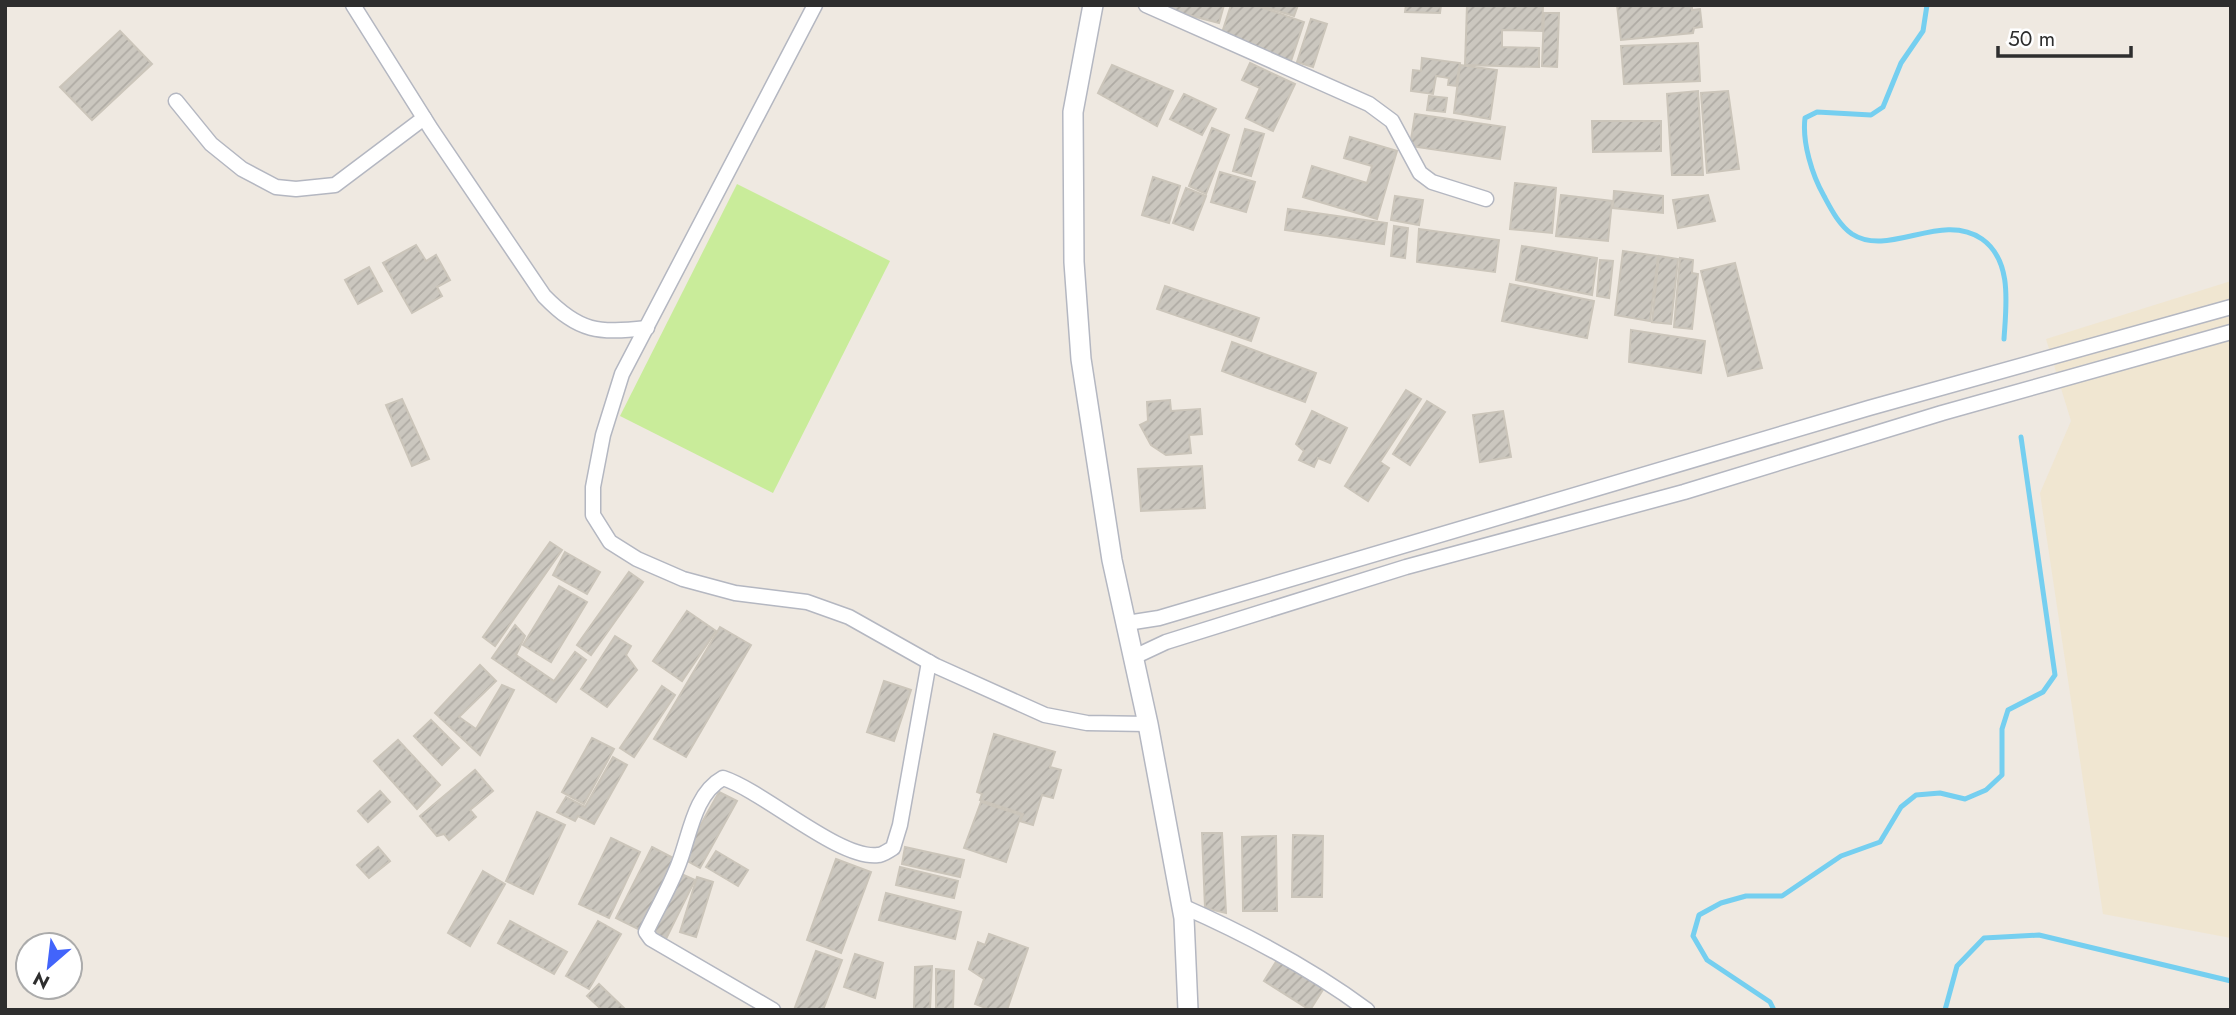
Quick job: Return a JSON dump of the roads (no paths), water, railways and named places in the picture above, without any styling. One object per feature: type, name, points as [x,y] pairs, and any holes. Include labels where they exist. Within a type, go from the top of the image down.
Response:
[{"type":"main road","points":[[1093,5],[1073,112],[1074,262],[1083,373],[1112,561],[1148,724],[1182,906],[1189,974],[1188,1010]]},
{"type":"street","points":[[353,5],[424,118],[544,296],[565,318],[608,332],[647,328]]},
{"type":"street","points":[[815,5],[622,374],[603,435],[593,487],[593,515],[610,542],[637,559],[683,579],[735,593],[807,603],[849,617],[929,662],[1045,715],[1087,723],[1148,724]]},
{"type":"street","points":[[1146,5],[1206,35],[1369,104],[1392,121],[1420,173],[1432,182],[1486,199]]},
{"type":"street","points":[[176,101],[211,144],[242,169],[276,187],[296,189],[335,185],[424,118]]},
{"type":"street","points":[[1126,623],[1159,618],[1869,408],[2231,307]]},
{"type":"street","points":[[1134,657],[1166,642],[1406,567],[1684,492],[1942,413],[2231,332]]},
{"type":"street","points":[[773,1010],[651,939],[646,932],[679,863],[694,817],[710,785],[723,778],[756,792],[827,838],[856,852],[879,855],[893,848],[900,825],[929,662]]},
{"type":"street","points":[[1182,906],[1270,947],[1317,974],[1367,1010]]},
{"type":"waterway","points":[[1927,5],[1923,31],[1901,63],[1883,107],[1871,115],[1817,112],[1805,118],[1809,158],[1829,206],[1852,234],[1867,240],[1882,241],[1950,230],[1966,232],[1982,239],[1992,248],[1999,259],[2005,285],[2004,339]]},
{"type":"waterway","points":[[1774,1010],[1770,1002],[1707,960],[1693,936],[1699,915],[1721,903],[1746,896],[1782,896],[1841,856],[1880,842],[1901,807],[1916,795],[1940,793],[1965,799],[1986,790],[2002,775],[2002,729],[2008,710],[2043,692],[2055,675],[2021,437]]},
{"type":"waterway","points":[[1945,1010],[1957,966],[1984,938],[2039,935],[2231,981]]}]
